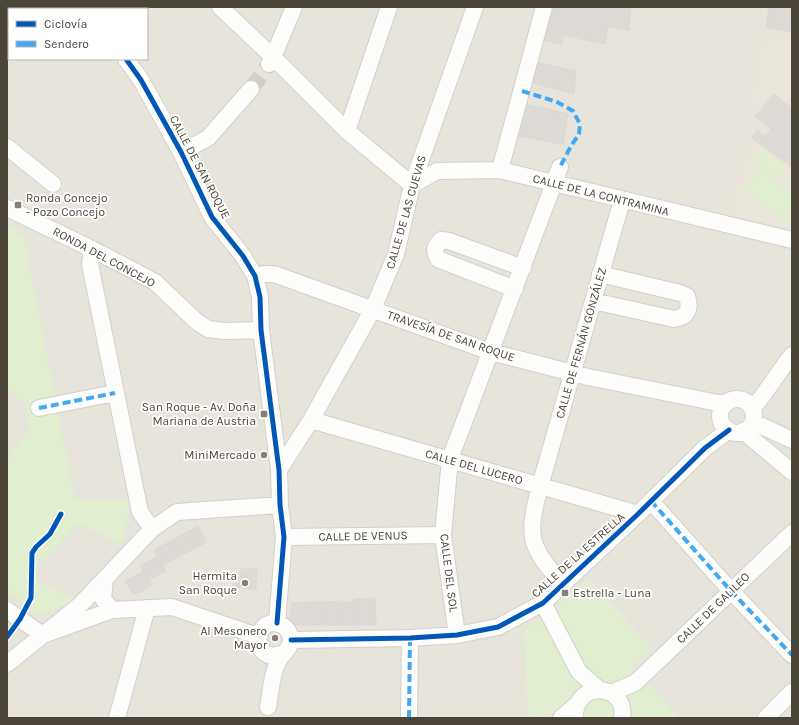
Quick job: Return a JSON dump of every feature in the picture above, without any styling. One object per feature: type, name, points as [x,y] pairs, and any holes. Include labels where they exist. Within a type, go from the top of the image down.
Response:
[{"type":"street","points":[[220,7],[271,60],[347,131],[412,185]]},
{"type":"street","points":[[271,60],[294,7]]},
{"type":"street","points":[[347,131],[389,7]]},
{"type":"street","name":"CALLE DE LAS CUEVAS","points":[[279,470],[311,420],[373,309],[396,254],[412,185],[475,7]]},
{"type":"street","points":[[500,170],[544,7]]},
{"type":"street","name":"CALLE DE SAN ROQUE","points":[[127,60],[141,80],[181,152],[212,217],[244,256],[255,276],[260,297],[261,330],[279,470],[280,505],[284,537],[277,624]]},
{"type":"street","points":[[181,152],[208,138],[251,89]]},
{"type":"street","points":[[7,148],[53,184]]},
{"type":"street","name":"CALLE DEL SOL","points":[[457,635],[443,535],[450,459],[492,352],[560,167]]},
{"type":"street","name":"CALLE DE LA CONTRAMINA","points":[[412,185],[437,171],[500,170],[792,240]]},
{"type":"street","name":"CALLE DE FERNÁN GONZÁLEZ","points":[[562,584],[544,561],[534,542],[533,518],[540,486],[622,200]]},
{"type":"street","name":"RONDA DEL CONCEJO","points":[[7,208],[92,249],[155,282],[196,321],[208,329],[224,331],[261,330]]},
{"type":"street","points":[[515,289],[438,259],[434,252],[436,246],[441,240],[449,241],[522,268]]},
{"type":"street","points":[[92,249],[90,264],[140,512],[152,529]]},
{"type":"street","name":"TRAVESÍA DE SAN ROQUE","points":[[255,276],[274,274],[492,352],[572,372],[718,403],[736,416],[792,440]]},
{"type":"street","points":[[593,302],[674,319],[681,318],[686,314],[688,308],[689,302],[687,296],[680,293],[600,274]]},
{"type":"street","name":"CALLE DE LA ESTRELLA","points":[[291,640],[410,638],[457,635],[498,627],[543,603],[638,514],[705,448],[776,375],[792,355]]},
{"type":"street","points":[[39,408],[115,393]]},
{"type":"street","points":[[736,416],[792,472]]},
{"type":"street","name":"CALLE DEL LUCERO","points":[[311,420],[638,514]]},
{"type":"street","points":[[651,501],[731,591],[792,656]]},
{"type":"street","points":[[7,664],[80,605],[152,529],[177,512],[280,505]]},
{"type":"street","name":"CALLE DE GALILEO","points":[[623,716],[635,683],[792,533]]},
{"type":"street","name":"CALLE DE VENUS","points":[[284,537],[443,535]]},
{"type":"street","points":[[105,579],[103,599],[112,610]]},
{"type":"street","points":[[543,603],[578,672],[577,708],[561,718]]},
{"type":"street","points":[[43,635],[112,610],[172,607],[258,636]]},
{"type":"street","points":[[117,718],[147,608]]},
{"type":"street","points":[[7,610],[43,635]]},
{"type":"street","points":[[272,623],[286,628],[291,640],[288,648],[282,654],[274,671],[269,713],[268,671],[265,654],[259,646],[258,636],[263,627],[272,623]]},
{"type":"street","points":[[409,718],[410,638]]},
{"type":"street","points":[[265,654],[276,656],[282,654]]},
{"type":"street","points":[[578,672],[620,702],[623,716]]},
{"type":"street","name":"CALLE DE GALILEO","points":[[577,708],[585,694],[592,691],[606,691],[635,683]]},
{"type":"street","points":[[766,718],[792,692]]},
{"type":"shaded area","points":[[7,7],[792,7],[792,718],[7,718]]},
{"type":"shaded area","points":[[764,31],[792,36],[792,231],[727,215],[749,137],[747,113]]},
{"type":"green space","points":[[761,148],[786,166],[777,178],[752,160]]},
{"type":"green space","points":[[761,168],[792,192],[792,216],[787,222],[744,190]]},
{"type":"green space","points":[[7,224],[24,237],[75,500],[130,499],[122,545],[78,523],[30,576],[76,601],[41,615],[7,591],[7,458],[30,430],[27,405],[7,390]]},
{"type":"green space","points":[[587,578],[652,647],[633,667],[679,718],[554,718],[554,713],[527,717],[525,629],[550,613]]},
{"type":"building","points":[[548,7],[631,7],[629,30],[608,26],[605,44],[563,35],[562,44],[539,39]]},
{"type":"building","points":[[769,7],[792,7],[792,32],[766,27]]},
{"type":"building","points":[[7,10],[8,10],[8,38]]},
{"type":"building","points":[[535,62],[576,71],[574,94],[529,82]]},
{"type":"building","points":[[773,94],[792,108],[792,167],[752,138],[757,130],[765,136],[771,129],[755,117]]},
{"type":"building","points":[[526,104],[568,114],[563,144],[518,136]]},
{"type":"building","points":[[198,526],[207,542],[197,547],[189,531]]},
{"type":"building","points":[[189,531],[197,547],[180,556],[171,541]]},
{"type":"building","points":[[171,541],[180,556],[163,565],[154,550]]},
{"type":"building","points":[[157,556],[166,571],[149,580],[140,566]]},
{"type":"building","name":"Hermita San Roque","points":[[241,569],[257,569],[256,589],[233,588],[234,578],[240,578]]},
{"type":"building","points":[[144,571],[152,585],[134,595],[125,581]]},
{"type":"building","points":[[375,598],[376,625],[355,625],[354,599]]},
{"type":"building","points":[[342,601],[343,625],[322,625],[322,602]]},
{"type":"building","points":[[322,602],[322,625],[296,625],[290,619],[292,603]]},
{"type":"building","points":[[354,602],[355,625],[343,625],[342,603]]},
{"type":"tunnel","points":[[251,89],[269,64]]},
{"type":"marked path","points":[[522,91],[557,102],[573,111],[580,124],[579,134],[560,167]]},
{"type":"marked path","points":[[39,408],[115,393]]},
{"type":"marked path","points":[[651,501],[731,591],[792,655]]},
{"type":"marked path","points":[[409,718],[410,638]]},
{"type":"cycle path","points":[[127,60],[141,80],[181,152],[212,217],[243,256],[255,276],[260,297],[261,330],[279,470],[280,505],[284,537],[277,623]]},
{"type":"cycle path","points":[[291,640],[410,638],[457,635],[498,627],[543,603],[638,514],[705,448],[729,430]]},
{"type":"cycle path","points":[[7,637],[20,619],[31,598],[32,553],[36,547],[50,534],[61,514]]},
{"type":"place","name":"Ronda Concejo - Pozo Concejo","points":[[18,205]]},
{"type":"place","name":"San Roque - Av. Doña Mariana de Austria","points":[[264,414]]},
{"type":"place","name":"MiniMercado","points":[[264,455]]},
{"type":"place","name":"Hermita San Roque","points":[[245,583]]},
{"type":"place","name":"Estrella - Luna","points":[[565,593]]},
{"type":"place","name":"Al Mesonero Mayor","points":[[275,638]]}]
